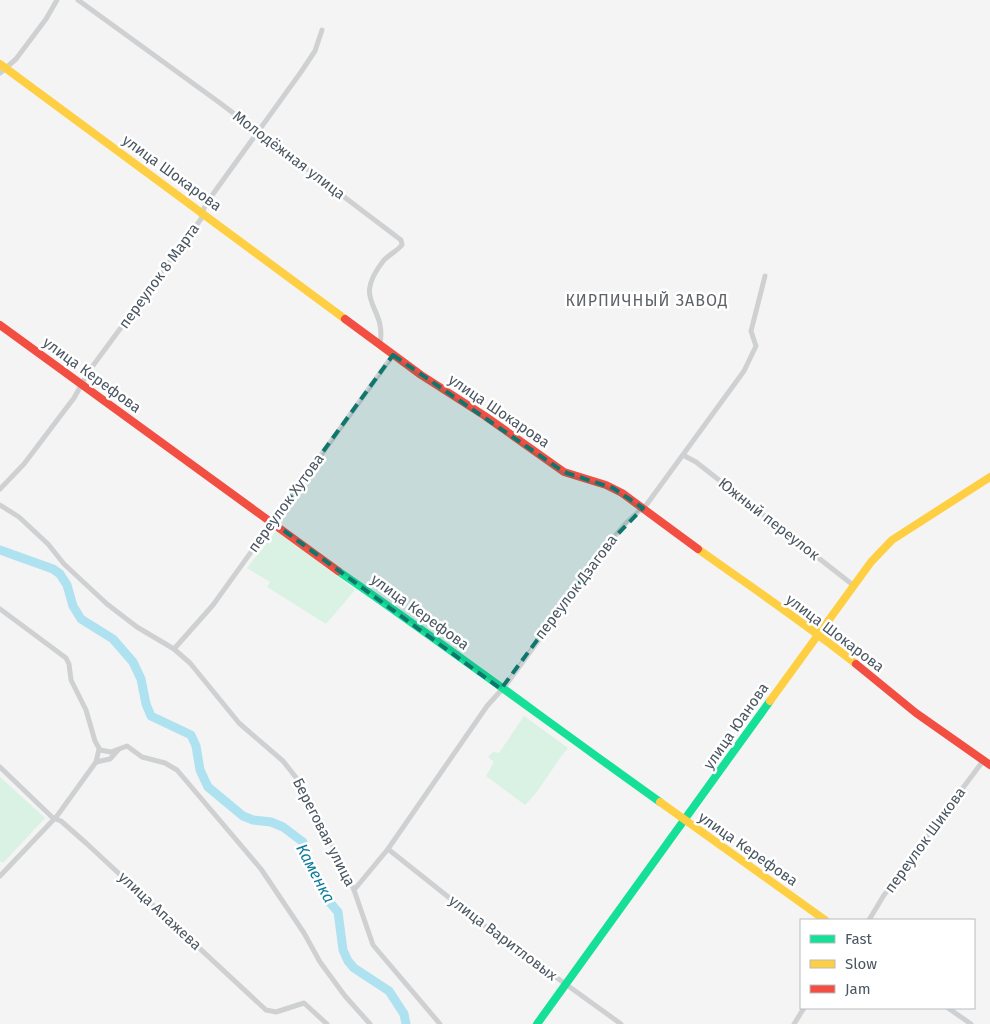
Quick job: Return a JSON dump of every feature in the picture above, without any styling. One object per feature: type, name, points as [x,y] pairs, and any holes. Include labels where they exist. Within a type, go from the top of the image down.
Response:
[{"type":"street","points":[[2,68],[16,59],[58,0]]},
{"type":"street","name":"Молодёжная улица","points":[[78,0],[402,241],[401,247],[390,254],[369,286],[370,297],[382,329],[380,344]]},
{"type":"street","name":"переулок 8 Марта","points":[[0,489],[24,464],[74,398],[89,371],[201,219],[206,204],[229,170],[259,133],[313,54],[322,30]]},
{"type":"street","name":"улица Шокарова","points":[[2,68],[436,386],[485,416],[564,472],[612,488],[643,508],[780,609],[818,633],[916,713],[987,763]]},
{"type":"street","name":"переулок Дзагова","points":[[354,890],[388,849],[448,760],[605,549],[624,525],[643,508],[744,371],[756,346],[751,331],[765,276]]},
{"type":"street","name":"улица Керефова","points":[[0,325],[501,689],[824,919]]},
{"type":"street","name":"переулок Хутова","points":[[174,649],[213,605],[393,354]]},
{"type":"street","name":"Южный переулок","points":[[683,455],[703,468],[853,585]]},
{"type":"street","name":"улица Юанова","points":[[537,1024],[685,821],[818,633],[878,553],[892,540],[990,477]]},
{"type":"street","name":"Береговая улица","points":[[0,506],[19,517],[48,544],[64,564],[112,608],[137,627],[174,649],[200,673],[238,723],[275,752],[292,772],[318,815],[354,890],[373,945],[440,1024]]},
{"type":"street","points":[[0,609],[66,658],[69,664],[71,680],[86,710],[99,749],[96,762],[53,818],[0,876]]},
{"type":"street","points":[[99,749],[107,753],[127,746],[142,757],[165,763],[177,770],[255,861],[304,933],[320,962],[370,1024]]},
{"type":"street","points":[[96,762],[110,759],[118,750]]},
{"type":"street","name":"переулок Шикова","points":[[870,919],[884,895],[987,763]]},
{"type":"street","name":"улица Апажева","points":[[0,767],[53,818],[67,826],[266,1010],[276,1012],[304,1003],[327,1024]]},
{"type":"street","name":"улица Варитловых","points":[[388,849],[481,924],[621,1024]]},
{"type":"street","points":[[794,1024],[803,1009]]},
{"type":"street","points":[[949,1009],[971,1024]]},
{"type":"highlighted area","points":[[393,355],[564,472],[613,488],[643,508],[609,543],[501,689],[272,522]]},
{"type":"green space","points":[[277,530],[355,590],[326,624],[267,587],[270,582],[247,568]]},
{"type":"green space","points":[[524,716],[568,748],[525,805],[486,776],[494,762],[488,757],[493,752],[499,753]]},
{"type":"green space","points":[[0,777],[45,818],[3,863],[0,861]]},
{"type":"waterway","name":"Каменка","points":[[0,550],[53,569],[60,574],[67,585],[73,606],[81,619],[113,639],[133,662],[141,679],[146,704],[151,716],[191,735],[196,746],[200,770],[208,787],[243,816],[253,820],[271,822],[283,827],[303,842],[310,865],[326,898],[338,912],[343,950],[348,961],[354,968],[389,991],[404,1014],[406,1024]]},
{"type":"traffic: fast","points":[[338,571],[660,802]]},
{"type":"traffic: fast","points":[[537,1024],[770,701]]},
{"type":"traffic: slow","points":[[0,64],[345,319]]},
{"type":"traffic: slow","points":[[770,701],[871,562],[892,540],[990,477]]},
{"type":"traffic: slow","points":[[698,549],[856,664]]},
{"type":"traffic: slow","points":[[660,802],[824,919]]},
{"type":"traffic: jam","points":[[345,319],[421,375],[485,416],[564,472],[606,485],[622,493],[698,549]]},
{"type":"traffic: jam","points":[[0,325],[338,571]]},
{"type":"traffic: jam","points":[[856,664],[916,713],[990,765]]},
{"type":"district","name":"КИРПИЧНЫЙ ЗАВОД","points":[[647,300]]}]
